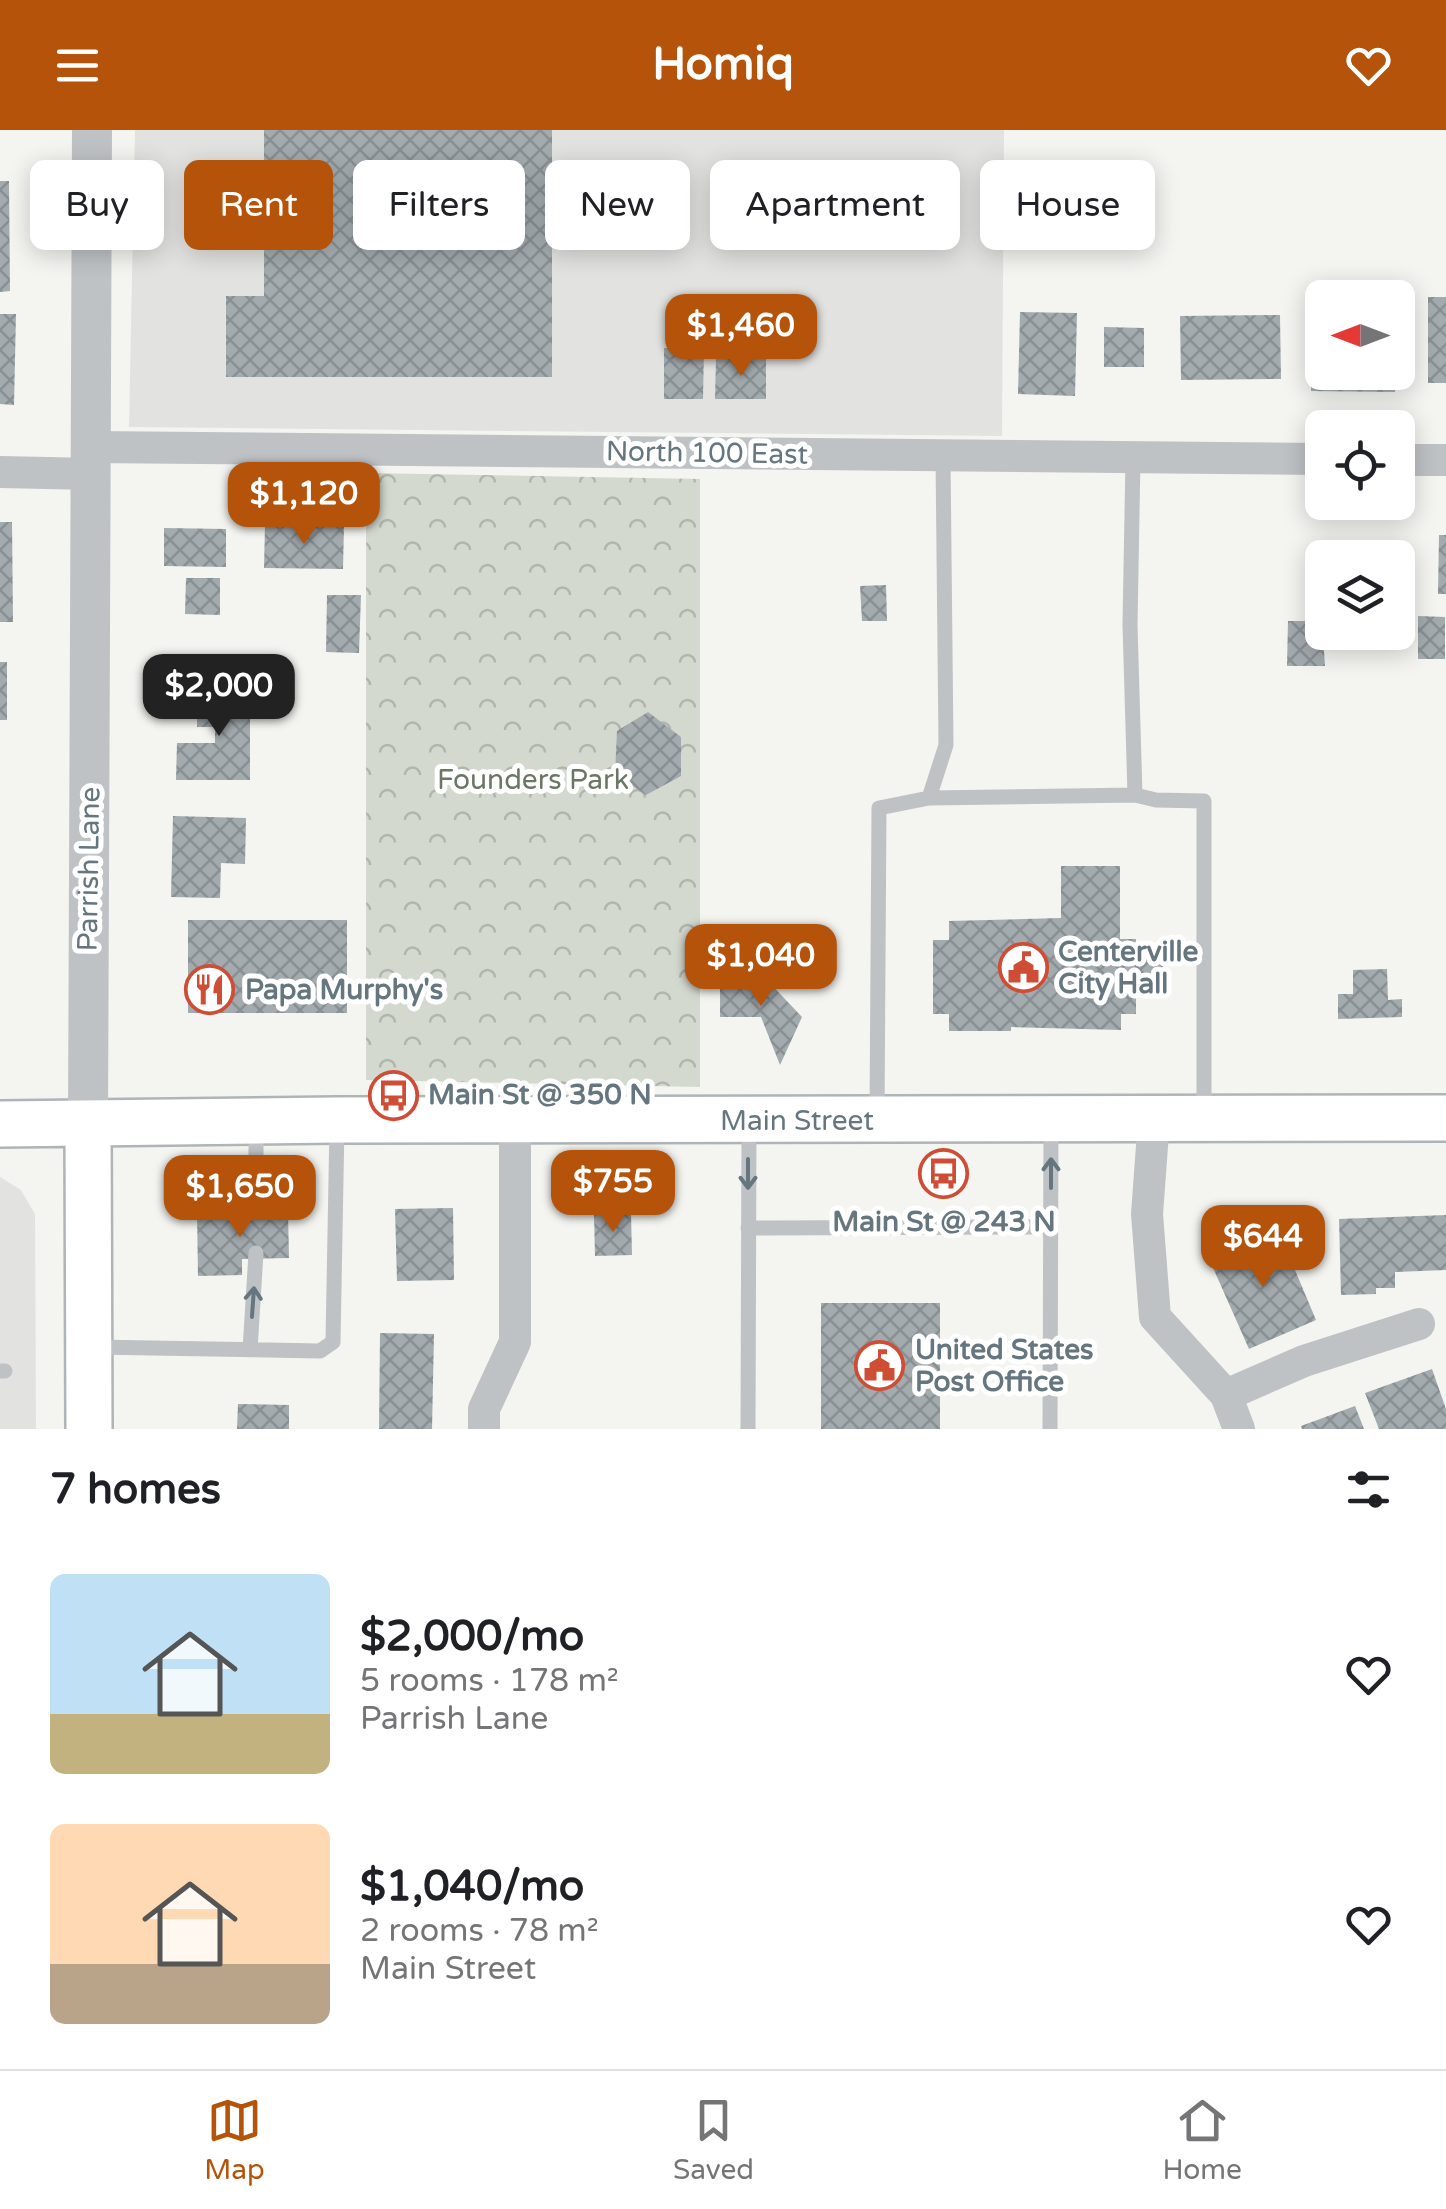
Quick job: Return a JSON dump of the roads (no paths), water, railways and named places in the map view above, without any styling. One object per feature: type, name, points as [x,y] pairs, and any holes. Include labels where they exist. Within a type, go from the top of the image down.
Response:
[{"type":"main road","name":"Main Street","points":[[0,1124],[1446,1118]]},
{"type":"main road","name":"Parrish Lane","points":[[88,1125],[88,1429]]},
{"type":"street","name":"Parrish Lane","points":[[88,1125],[92,130]]},
{"type":"street","name":"North 100 East","points":[[0,472],[93,460],[944,456],[1305,459]]},
{"type":"street","points":[[1415,460],[1446,460]]},
{"type":"street","points":[[1154,1119],[1147,1214],[1155,1317],[1226,1395],[1239,1429]]},
{"type":"street","points":[[484,1429],[484,1409],[516,1342],[516,1122]]},
{"type":"street","points":[[1226,1395],[1304,1361],[1419,1324]]},
{"type":"lane","points":[[929,798],[946,745],[944,456]]},
{"type":"lane","points":[[1133,458],[1130,625],[1135,795]]},
{"type":"lane","points":[[877,1120],[879,808],[929,798],[1135,795],[1156,800],[1204,801],[1204,1119]]},
{"type":"lane","points":[[88,1346],[320,1351],[334,1342],[337,1120]]},
{"type":"lane","points":[[1050,1429],[1051,1120]]},
{"type":"lane","points":[[748,1121],[748,1429]]},
{"type":"lane","points":[[256,1122],[256,1209]]},
{"type":"lane","points":[[748,1228],[1051,1226]]},
{"type":"lane","points":[[250,1350],[256,1254]]},
{"type":"place","name":"Centerville City Hall","points":[[1023,968]]},
{"type":"place","name":"Papa Murphy's","points":[[210,990]]},
{"type":"place","name":"Main St @ 350 N","points":[[393,1095]]},
{"type":"place","name":"Main St @ 243 N","points":[[944,1174]]},
{"type":"place","name":"United States Post Office","points":[[880,1366]]},
{"type":"park label","name":"Founders Park","points":[[533,780]]}]
